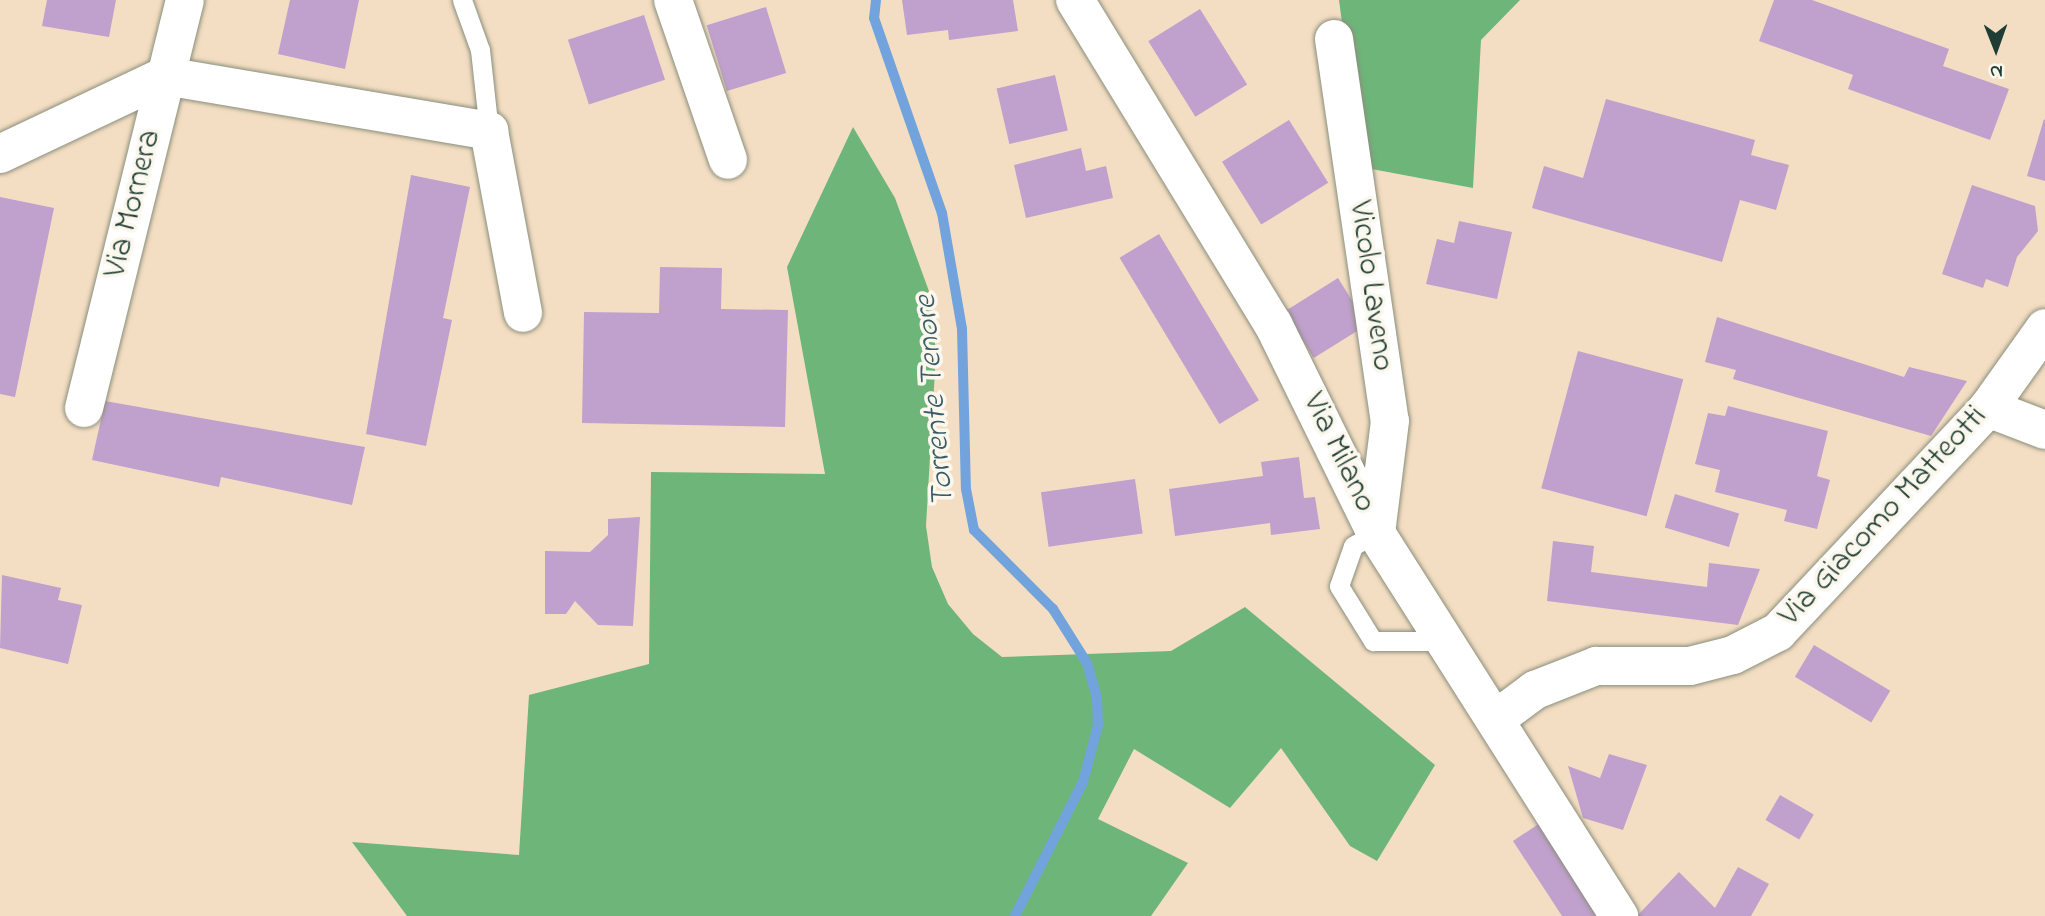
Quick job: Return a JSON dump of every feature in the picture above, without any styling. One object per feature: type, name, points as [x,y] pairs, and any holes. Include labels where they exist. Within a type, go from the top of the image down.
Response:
[{"type":"street","name":"Via Mornera","points":[[84,408],[185,0]]},
{"type":"street","points":[[673,0],[728,160]]},
{"type":"street","name":"Via Milano","points":[[1074,0],[1273,324],[1376,533],[1614,909]]},
{"type":"street","name":"Vicolo Laveno","points":[[1334,39],[1390,421],[1376,533]]},
{"type":"street","points":[[0,155],[165,76],[489,131],[523,313]]},
{"type":"street","name":"Via Giacomo Matteotti","points":[[1496,719],[1535,690],[1596,666],[1690,667],[1733,655],[1777,632],[1988,408],[2045,328]]},
{"type":"street","points":[[1988,408],[2045,430]]},
{"type":"lane","points":[[462,0],[480,50],[489,131]]},
{"type":"lane","points":[[1376,533],[1353,546],[1339,586],[1373,641],[1443,642]]},
{"type":"green space","points":[[1339,0],[1520,0],[1481,40],[1473,188],[1361,167]]},
{"type":"green space","points":[[853,127],[895,198],[930,294],[936,353],[926,526],[932,567],[948,604],[973,634],[1002,657],[1171,651],[1245,607],[1435,765],[1377,861],[1350,846],[1281,748],[1230,808],[1134,749],[1098,819],[1188,863],[1151,916],[407,916],[352,842],[519,855],[529,695],[649,664],[651,472],[825,474],[787,267]]},
{"type":"building","points":[[47,0],[116,0],[109,37],[42,26]]},
{"type":"building","points":[[290,0],[359,0],[345,69],[278,54]]},
{"type":"building","points":[[902,0],[1013,0],[1018,31],[949,40],[948,30],[907,35]]},
{"type":"building","points":[[1774,0],[1812,0],[1949,49],[1943,66],[2009,89],[1990,140],[1848,89],[1853,75],[1759,41]]},
{"type":"building","points":[[766,7],[786,73],[727,91],[707,25]]},
{"type":"building","points":[[1200,9],[1247,84],[1195,117],[1148,41]]},
{"type":"building","points":[[644,15],[665,80],[589,104],[568,40]]},
{"type":"building","points":[[1055,75],[1068,131],[1009,144],[997,88]]},
{"type":"building","points":[[1606,99],[1755,140],[1751,155],[1789,165],[1776,210],[1740,200],[1722,262],[1532,208],[1544,166],[1583,178]]},
{"type":"building","points":[[1289,120],[1328,183],[1261,225],[1222,162]]},
{"type":"building","points":[[2045,120],[2045,181],[2027,176]]},
{"type":"building","points":[[1081,148],[1086,171],[1106,166],[1113,198],[1026,218],[1014,165]]},
{"type":"building","points":[[411,175],[470,187],[443,318],[452,320],[426,446],[366,434]]},
{"type":"building","points":[[1972,185],[2035,206],[2038,231],[2017,257],[2008,287],[1986,279],[1983,288],[1942,274]]},
{"type":"building","points":[[0,197],[54,208],[15,397],[0,394]]},
{"type":"building","points":[[1459,221],[1512,232],[1497,299],[1426,284],[1437,239],[1454,243]]},
{"type":"building","points":[[1159,234],[1259,400],[1219,424],[1120,258]]},
{"type":"building","points":[[660,267],[722,268],[721,309],[788,310],[785,427],[582,423],[584,312],[659,313]]},
{"type":"building","points":[[1338,278],[1367,325],[1314,358],[1285,311]]},
{"type":"building","points":[[1717,317],[1904,377],[1909,367],[1967,381],[1931,436],[1733,379],[1736,370],[1705,362]]},
{"type":"building","points":[[1578,351],[1683,379],[1647,516],[1541,488]]},
{"type":"building","points":[[105,401],[365,447],[352,505],[221,477],[219,487],[92,460]]},
{"type":"building","points":[[1728,406],[1828,431],[1817,476],[1830,480],[1817,529],[1784,521],[1787,510],[1715,492],[1720,470],[1695,464],[1708,413],[1725,416]]},
{"type":"building","points":[[1299,457],[1304,498],[1315,497],[1320,529],[1271,535],[1270,523],[1175,536],[1169,489],[1263,476],[1261,462]]},
{"type":"building","points":[[1135,479],[1143,533],[1049,547],[1041,492]]},
{"type":"building","points":[[1675,494],[1739,514],[1729,547],[1665,527]]},
{"type":"building","points":[[640,517],[633,626],[598,625],[575,601],[566,614],[545,614],[545,551],[590,552],[608,535],[608,519]]},
{"type":"building","points":[[1553,541],[1594,546],[1591,572],[1707,587],[1709,563],[1760,569],[1738,625],[1547,601]]},
{"type":"building","points":[[2,575],[61,588],[58,600],[82,605],[68,664],[0,648]]},
{"type":"building","points":[[1814,645],[1890,691],[1871,723],[1795,677]]},
{"type":"building","points":[[1609,754],[1647,765],[1623,830],[1583,818],[1568,766],[1600,778]]},
{"type":"building","points":[[1780,795],[1814,814],[1799,840],[1766,820]]},
{"type":"building","points":[[1543,821],[1605,916],[1562,916],[1513,841]]},
{"type":"building","points":[[1738,867],[1769,884],[1751,916],[1637,916],[1679,872],[1715,908]]},
{"type":"waterway","name":"Torrente Tenore","points":[[876,0],[874,18],[942,213],[962,329],[966,489],[974,530],[1053,609],[1087,663],[1097,699],[1098,725],[1083,782],[1015,916]]}]
